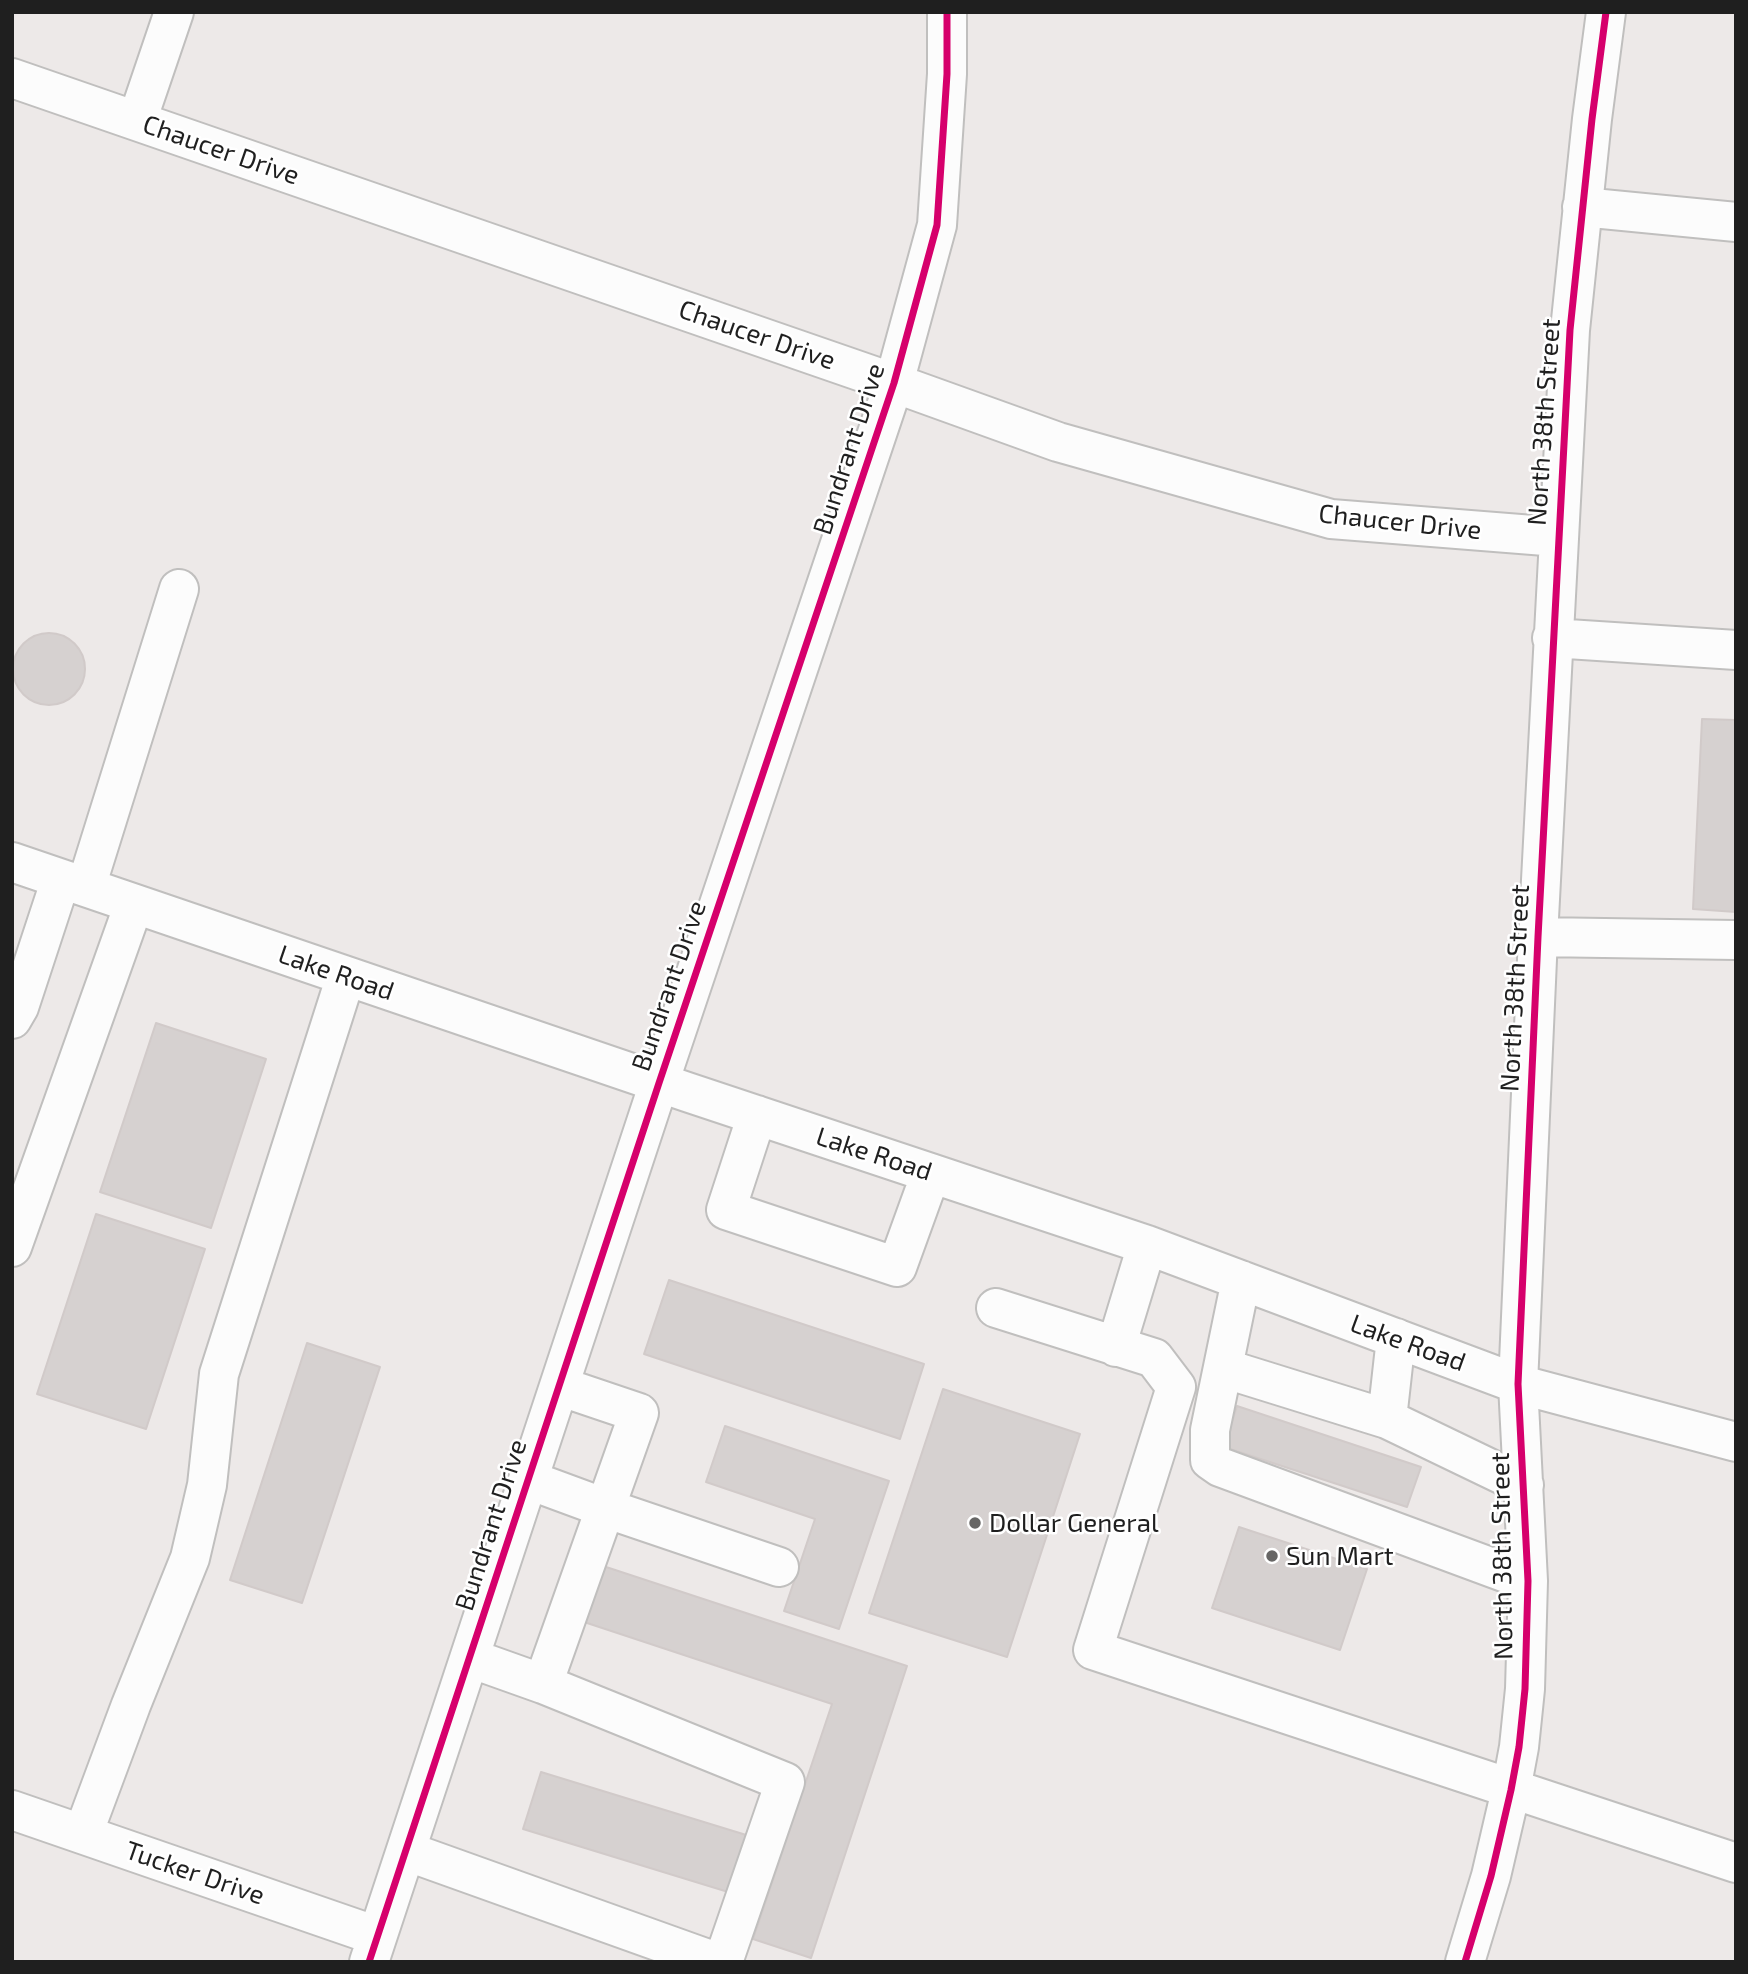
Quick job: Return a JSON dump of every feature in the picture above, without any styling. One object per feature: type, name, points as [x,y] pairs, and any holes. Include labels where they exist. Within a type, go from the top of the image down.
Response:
[{"type":"street","points":[[137,121],[174,12]]},
{"type":"street","name":"Bundrant Drive","points":[[373,1949],[894,383],[937,225],[947,74],[947,12]]},
{"type":"street","name":"North 38th Street","points":[[1465,1962],[1491,1876],[1511,1790],[1525,1689],[1528,1581],[1518,1384],[1552,638],[1570,330],[1606,12]]},
{"type":"street","name":"Chaucer Drive","points":[[12,78],[1058,442],[1331,519],[1558,537]]},
{"type":"street","points":[[1582,207],[1736,222]]},
{"type":"street","points":[[12,1019],[74,883],[179,589]]},
{"type":"street","points":[[1552,638],[1736,650]]},
{"type":"street","name":"Lake Road","points":[[12,862],[659,1083],[1147,1245],[1518,1384],[1736,1442]]},
{"type":"street","points":[[12,1247],[134,904]]},
{"type":"street","points":[[1538,937],[1736,940]]},
{"type":"street","points":[[83,1834],[190,1558],[207,1485],[219,1374],[346,976]]},
{"type":"street","points":[[757,1115],[726,1210],[845,1250],[897,1267],[931,1173]]},
{"type":"street","points":[[1116,1347],[1147,1245]]},
{"type":"street","points":[[1241,1280],[1210,1430],[1210,1460],[1233,1471],[1528,1581]]},
{"type":"street","points":[[996,1308],[1154,1358],[1175,1387],[1093,1650],[1736,1863]]},
{"type":"street","points":[[1387,1419],[1396,1338]]},
{"type":"street","points":[[1223,1368],[1387,1419],[1524,1485]]},
{"type":"street","points":[[544,1684],[639,1413],[559,1386]]},
{"type":"street","points":[[529,1480],[779,1567]]},
{"type":"street","points":[[470,1658],[544,1684],[785,1782],[723,1962]]},
{"type":"street","name":"Tucker Drive","points":[[12,1810],[83,1834],[373,1949]]},
{"type":"street","points":[[406,1851],[716,1962]]},
{"type":"building","points":[[49,633],[69,639],[79,649],[85,669],[79,689],[69,699],[49,705],[29,699],[19,689],[13,669],[19,649],[29,639]]},
{"type":"building","points":[[1702,719],[1736,720],[1736,912],[1693,909]]},
{"type":"building","points":[[156,1023],[266,1059],[211,1228],[100,1192]]},
{"type":"building","points":[[96,1214],[205,1249],[146,1429],[37,1394]]},
{"type":"building","points":[[669,1280],[924,1364],[900,1439],[644,1354]]},
{"type":"building","points":[[307,1343],[380,1367],[302,1603],[230,1580]]},
{"type":"building","name":"Dollar General","points":[[943,1389],[1080,1434],[1007,1657],[869,1613]]},
{"type":"building","points":[[1237,1406],[1421,1467],[1407,1507],[1224,1447]]},
{"type":"building","points":[[725,1426],[889,1481],[839,1629],[784,1611],[815,1519],[706,1482]]},
{"type":"building","points":[[1239,1527],[1367,1569],[1340,1650],[1212,1608]]},
{"type":"building","points":[[600,1565],[907,1666],[811,1958],[753,1939],[832,1704],[581,1621]]},
{"type":"building","points":[[541,1772],[756,1838],[738,1895],[523,1829]]},
{"type":"cycle path","points":[[369,1962],[659,1083],[894,383],[937,225],[947,74],[947,12]]},
{"type":"cycle path","points":[[1465,1962],[1491,1876],[1511,1790],[1525,1689],[1528,1581],[1518,1384],[1538,937],[1570,330],[1606,12]]},
{"type":"place","name":"Dollar General","points":[[975,1523]]},
{"type":"place","name":"Sun Mart","points":[[1272,1556]]}]
